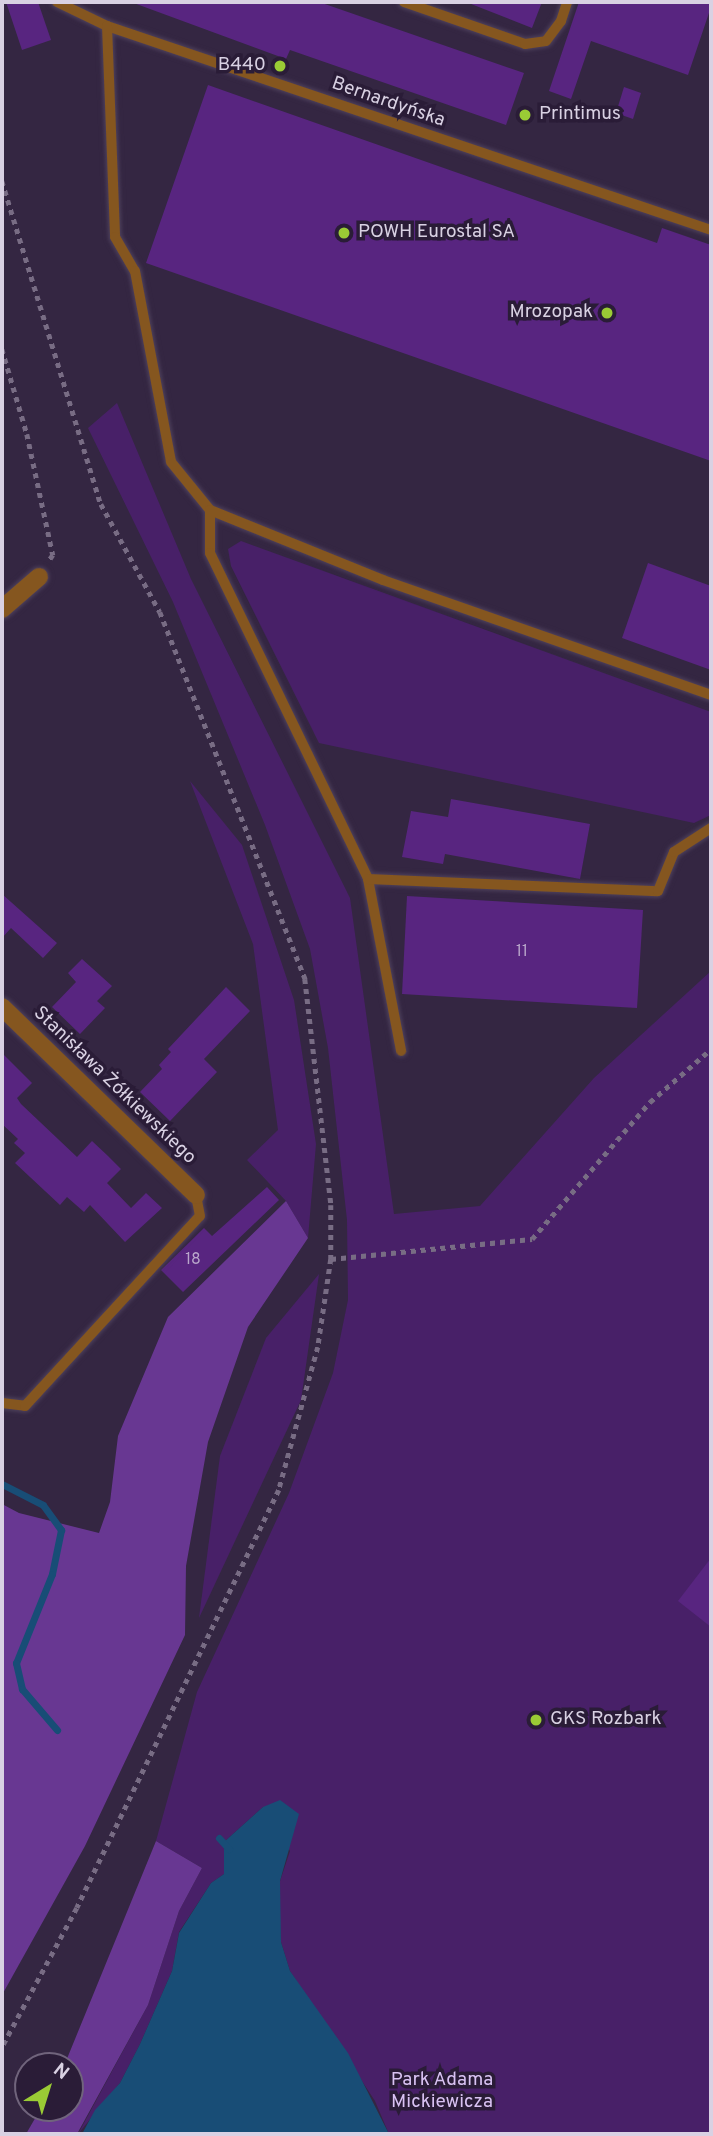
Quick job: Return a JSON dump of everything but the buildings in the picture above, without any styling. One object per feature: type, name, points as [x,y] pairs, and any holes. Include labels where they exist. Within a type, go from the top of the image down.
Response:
[{"type":"street","points":[[2,609],[39,578]]},
{"type":"street","name":"Stanisława Żółkiewskiego","points":[[2,1007],[196,1195]]},
{"type":"lane","name":"Bernardyńska","points":[[57,2],[107,26],[711,230]]},
{"type":"lane","points":[[404,2],[525,44],[546,41],[561,22],[567,2]]},
{"type":"lane","points":[[107,26],[115,237],[135,271],[171,462],[210,510],[383,580],[711,695]]},
{"type":"lane","points":[[210,510],[210,553],[368,878],[401,1051]]},
{"type":"lane","points":[[368,878],[658,891],[674,852],[711,828]]},
{"type":"lane","points":[[2,1403],[25,1406],[200,1216],[196,1195]]},
{"type":"path","points":[[2,181],[101,504],[160,612],[305,979],[331,1205],[331,1259],[318,1347],[279,1490],[77,1908],[2,2047]]},
{"type":"path","points":[[2,349],[27,434],[53,555],[39,578]]},
{"type":"path","points":[[331,1259],[532,1239],[650,1102],[711,1049]]},
{"type":"green space","name":"Park Adama Mickiewicza","points":[[117,403],[191,579],[350,898],[394,1214],[480,1206],[594,1078],[711,971],[711,2134],[389,2134],[375,2101],[290,1971],[281,1942],[279,1907],[280,1881],[290,1851],[263,1807],[224,1842],[224,1874],[211,1883],[179,1932],[172,1971],[140,2044],[120,2083],[78,2134],[148,2005],[179,1911],[202,1868],[156,1841],[197,1692],[289,1493],[333,1373],[348,1300],[347,1220],[328,1048],[310,949],[265,825],[173,602],[88,428]]},
{"type":"green space","points":[[241,541],[711,712],[711,815],[694,823],[319,743],[231,566],[228,549]]},
{"type":"green space","points":[[190,781],[242,845],[294,1000],[316,1144],[308,1238],[286,1201],[247,1160],[278,1130],[253,944]]},
{"type":"green space","points":[[319,1274],[301,1400],[199,1618],[220,1456],[266,1338]]},
{"type":"shaded area","points":[[286,1201],[308,1238],[248,1327],[208,1442],[186,1566],[185,1635],[85,1846],[2,1995],[2,1504],[19,1513],[99,1533],[110,1502],[118,1436],[168,1317]]},
{"type":"shaded area","points":[[156,1841],[202,1868],[179,1911],[148,2005],[84,2121],[84,2052],[70,2052]]},
{"type":"shaded area","points":[[33,2122],[84,2122],[77,2134],[26,2134]]},
{"type":"water","points":[[280,1800],[299,1814],[280,1881],[281,1942],[290,1971],[348,2053],[389,2134],[82,2134],[95,2110],[120,2083],[140,2044],[172,1971],[179,1933],[211,1883],[224,1874],[224,1842],[263,1807]]},
{"type":"waterway","points":[[2,1484],[43,1505],[61,1530],[52,1574],[16,1663],[22,1689],[57,1730]]},
{"type":"waterway","points":[[219,1838],[229,1849]]},
{"type":"place","name":"B440","points":[[280,66]]},
{"type":"place","name":"Printimus","points":[[525,115]]},
{"type":"place","name":"POWH Eurostal SA","points":[[344,233]]},
{"type":"place","name":"Mrozopak","points":[[607,313]]},
{"type":"place","name":"GKS Rozbark","points":[[536,1720]]}]
